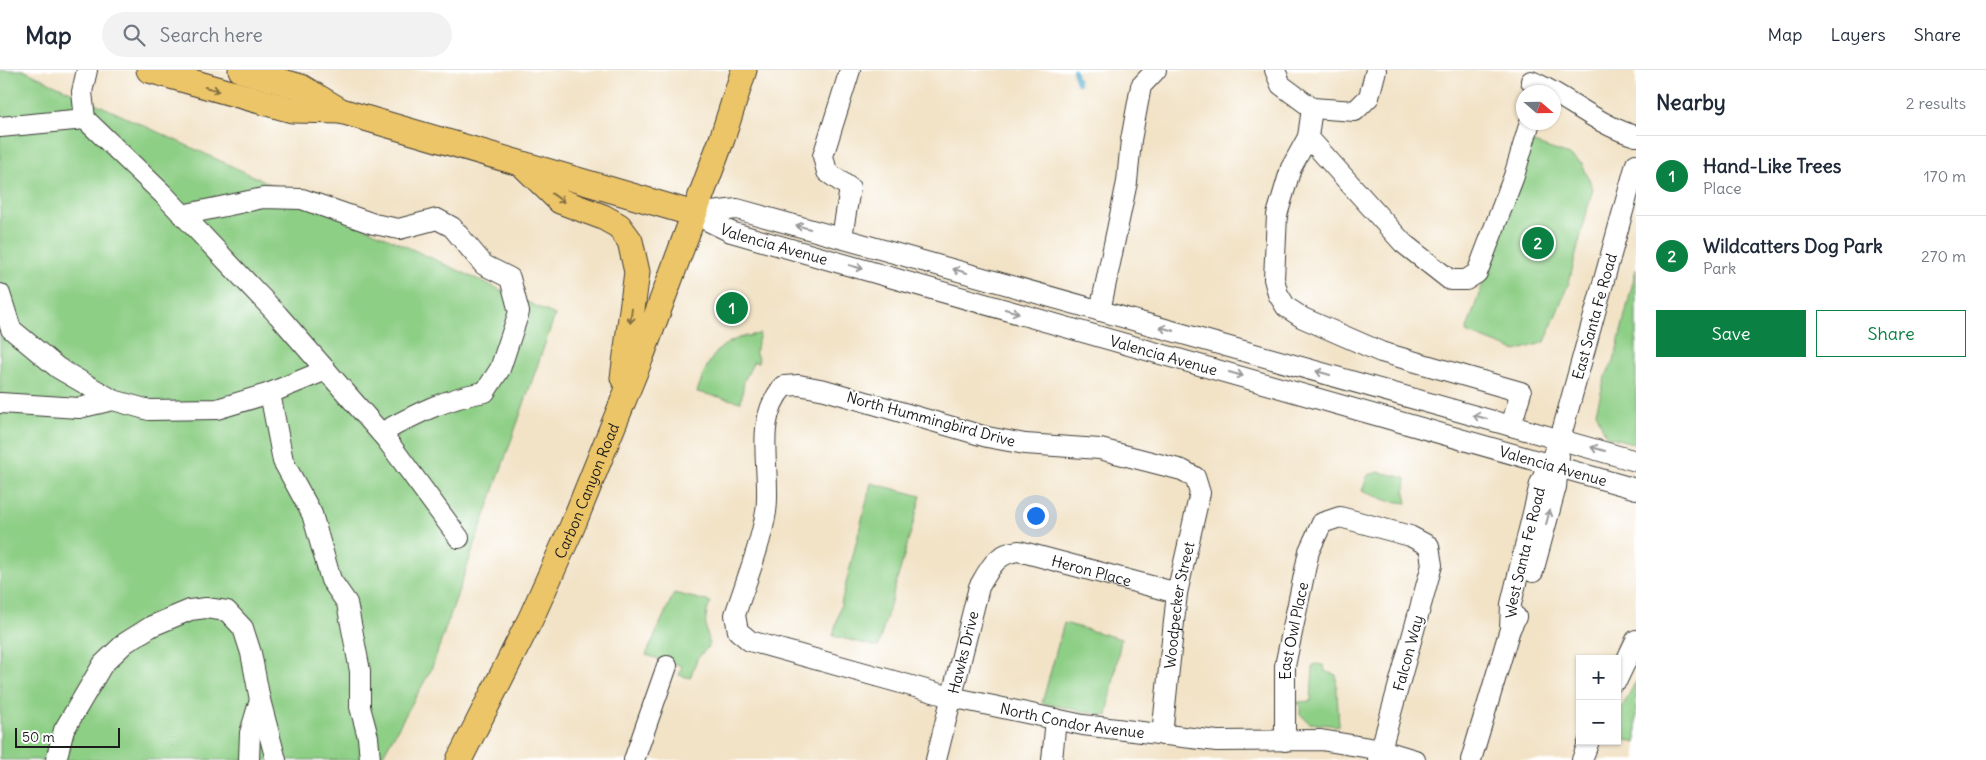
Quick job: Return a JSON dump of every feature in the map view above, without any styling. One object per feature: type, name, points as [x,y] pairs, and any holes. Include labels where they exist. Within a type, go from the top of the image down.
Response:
[{"type":"main road","name":"Valencia Avenue","points":[[149,70],[292,110],[341,111]]},
{"type":"main road","name":"Valencia Avenue","points":[[241,70],[301,87],[341,111],[694,214]]},
{"type":"main road","name":"Carbon Canyon Road","points":[[459,760],[531,618],[572,527],[694,214],[744,70]]},
{"type":"main road","points":[[523,165],[560,201],[603,217],[619,226],[630,241],[637,272],[618,412]]},
{"type":"street","points":[[87,70],[82,92],[85,119],[182,215],[278,315],[381,433],[459,538]]},
{"type":"street","points":[[842,237],[850,188],[828,172],[823,156],[850,70]]},
{"type":"street","points":[[1100,311],[1127,182],[1131,140],[1141,86],[1156,70]]},
{"type":"street","points":[[1275,70],[1281,85],[1312,108],[1355,111],[1369,96],[1376,70]]},
{"type":"street","points":[[1532,81],[1548,88],[1610,126],[1636,136]]},
{"type":"street","points":[[1312,108],[1308,137],[1291,168],[1277,215],[1274,279],[1278,294],[1286,307],[1302,318],[1381,352],[1521,392],[1512,426]]},
{"type":"street","points":[[2,125],[85,119]]},
{"type":"street","points":[[1308,137],[1403,243],[1450,280],[1466,280],[1477,273],[1514,176],[1528,130]]},
{"type":"street","name":"East Santa Fe Road","points":[[1560,439],[1632,194],[1636,164]]},
{"type":"street","points":[[182,215],[262,198],[302,199],[374,224],[399,229],[436,219],[452,227],[484,265],[510,278],[519,312],[500,369],[486,392],[464,395],[424,410],[381,433]]},
{"type":"street","name":"Valencia Avenue","points":[[694,214],[737,209],[1636,460]]},
{"type":"street","name":"Valencia Avenue","points":[[694,214],[731,232],[1636,489]]},
{"type":"street","points":[[0,294],[11,329],[58,368],[112,400],[149,410],[217,410],[270,393],[326,370]]},
{"type":"street","name":"North Hummingbird Drive","points":[[738,631],[735,615],[766,509],[764,436],[775,396],[784,386],[799,385],[824,390],[1008,442],[1114,452],[1182,470],[1196,477]]},
{"type":"street","points":[[270,393],[283,461],[312,514],[331,580],[347,603],[360,671],[360,707],[368,737],[370,760]]},
{"type":"street","points":[[0,403],[78,408],[112,400]]},
{"type":"street","name":"West Santa Fe Road","points":[[1471,760],[1510,629],[1511,604],[1540,484],[1554,465],[1560,439]]},
{"type":"street","name":"Woodpecker Street","points":[[1162,735],[1177,593],[1200,493],[1196,477]]},
{"type":"street","name":"East Owl Place","points":[[1285,741],[1285,666],[1309,551],[1322,523],[1340,517],[1410,536],[1429,546]]},
{"type":"street","name":"Falcon Way","points":[[1380,755],[1432,565],[1429,546]]},
{"type":"street","name":"Heron Place","points":[[1005,552],[1019,551],[1177,593]]},
{"type":"street","name":"Hawks Drive","points":[[936,760],[979,587],[991,566],[1005,552]]},
{"type":"street","points":[[56,760],[64,730],[103,664],[125,643],[152,626],[190,610],[206,608],[227,612],[242,628],[251,652],[260,700],[276,760]]},
{"type":"street","name":"North Condor Avenue","points":[[738,631],[750,641],[951,697],[1056,720],[1217,741],[1321,740],[1380,755],[1415,760]]},
{"type":"street","points":[[1621,672],[1636,640]]},
{"type":"street","points":[[634,760],[667,666]]},
{"type":"street","points":[[249,760],[250,733],[260,700]]},
{"type":"street","points":[[1052,760],[1056,720]]},
{"type":"street","points":[[1582,760],[1588,745]]},
{"type":"green space","points":[[0,70],[23,70],[555,315],[431,670],[380,760],[0,760]]},
{"type":"green space","points":[[1531,142],[1569,155],[1582,164],[1593,188],[1569,282],[1545,342],[1516,351],[1466,332]]},
{"type":"green space","points":[[1636,269],[1636,444],[1606,436],[1596,412],[1605,377],[1614,361]]},
{"type":"green space","points":[[760,334],[755,352],[759,360],[757,363],[754,361],[744,381],[741,402],[697,392],[706,368],[718,351],[734,340]]},
{"type":"green space","points":[[1379,472],[1406,478],[1405,493],[1407,503],[1389,501],[1362,491],[1368,475]]},
{"type":"green space","points":[[871,483],[921,496],[878,647],[833,636]]},
{"type":"green space","points":[[674,593],[711,602],[706,623],[710,645],[697,659],[690,678],[679,675],[682,666],[646,655]]},
{"type":"green space","points":[[1064,623],[1121,639],[1107,716],[1042,703]]},
{"type":"green space","points":[[1313,665],[1323,665],[1326,672],[1336,675],[1339,726],[1309,723],[1300,714],[1300,704],[1297,704],[1298,702],[1311,701]]},
{"type":"green space","points":[[1636,683],[1636,743],[1621,738],[1621,709]]},
{"type":"waterway","points":[[1074,70],[1078,83]]},
{"type":"place","name":"Wildcatters Dog Park","points":[[1538,243]]},
{"type":"place","name":"Hand-Like Trees","points":[[732,308]]}]
